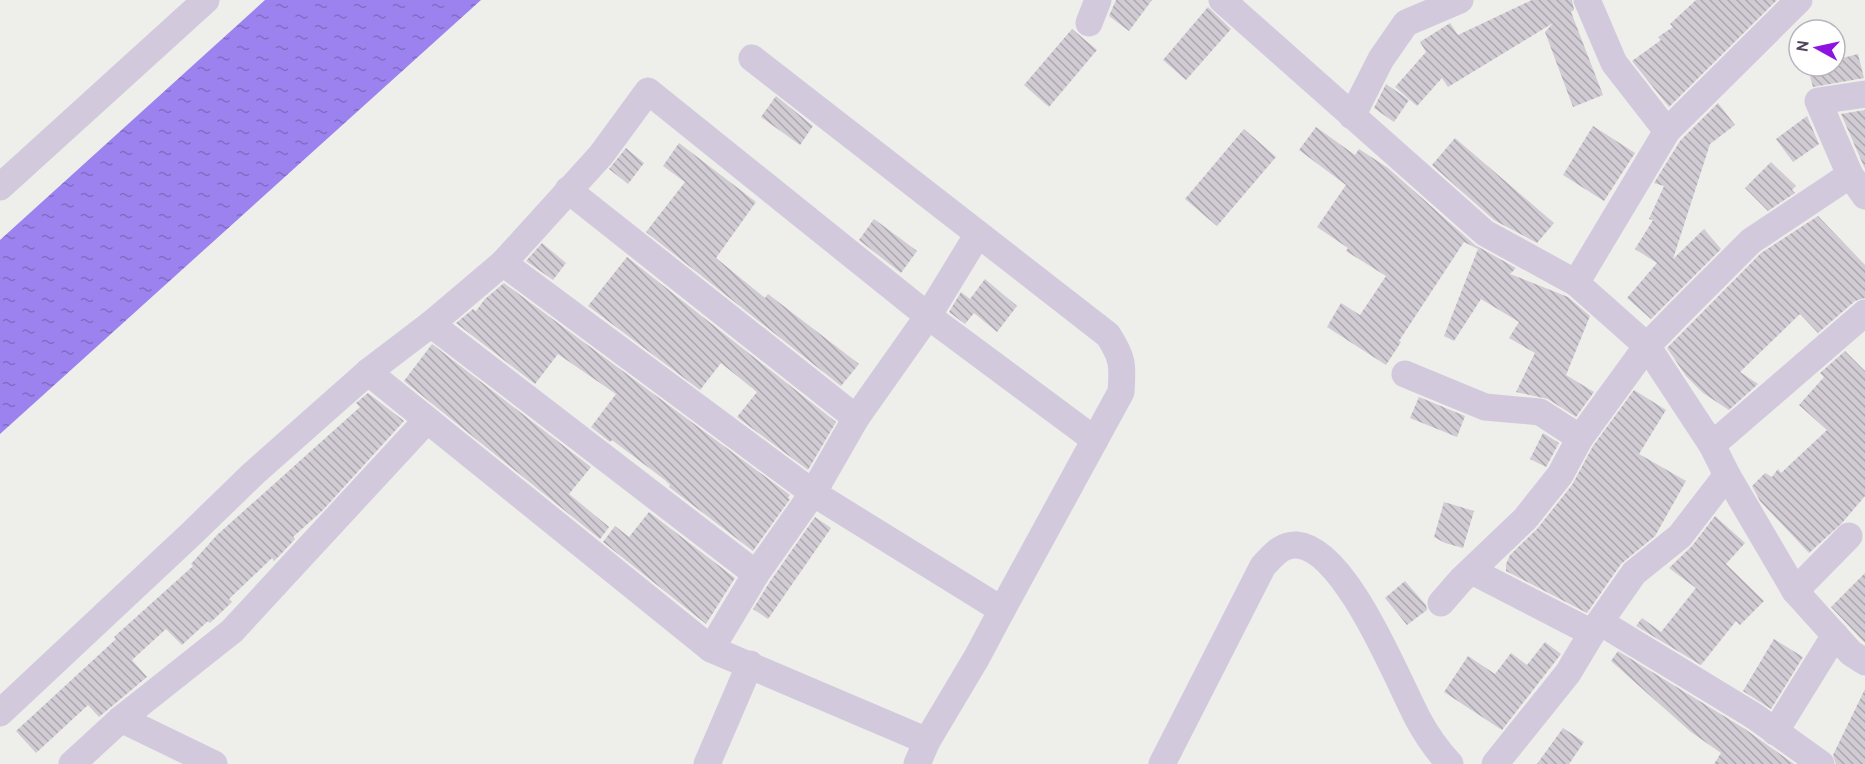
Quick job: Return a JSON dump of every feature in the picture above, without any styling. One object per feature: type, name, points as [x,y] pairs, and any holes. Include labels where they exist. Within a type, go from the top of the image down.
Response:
[{"type":"street","points":[[0,187],[206,0]]},
{"type":"street","points":[[1222,0],[1485,232],[1576,283],[1647,346],[1712,445],[1795,591],[1854,646],[1776,732]]},
{"type":"street","points":[[1352,116],[1381,59],[1406,23],[1460,0]]},
{"type":"street","points":[[1587,0],[1614,63],[1667,130]]},
{"type":"street","points":[[1576,283],[1667,130],[1799,0]]},
{"type":"street","points":[[368,372],[711,649],[750,664],[922,752],[977,657],[1121,392],[1123,366],[1108,335],[752,58]]},
{"type":"street","points":[[0,713],[254,473],[368,372],[431,324],[502,263],[601,155],[648,91],[928,316],[1095,440]]},
{"type":"street","points":[[1441,603],[1532,510],[1560,475],[1580,438],[1647,346],[1751,242],[1857,185],[1818,101],[1865,94]]},
{"type":"street","points":[[568,190],[856,418]]},
{"type":"street","points":[[711,649],[756,574],[813,493],[856,418],[928,316],[978,234]]},
{"type":"street","points":[[502,263],[813,493],[1002,610]]},
{"type":"street","points":[[1712,445],[1865,313]]},
{"type":"street","points":[[431,324],[756,574]]},
{"type":"street","points":[[1405,374],[1485,407],[1540,411],[1580,438]]},
{"type":"street","points":[[72,764],[121,719],[232,631],[427,420]]},
{"type":"street","points":[[1495,764],[1568,673],[1596,627],[1634,573],[1680,536],[1727,475]]},
{"type":"street","points":[[1795,591],[1849,536]]},
{"type":"street","points":[[1162,764],[1263,566],[1281,548],[1298,545],[1317,553],[1331,565],[1357,599],[1419,721],[1450,764]]},
{"type":"street","points":[[1472,571],[1596,627],[1754,716],[1821,764]]},
{"type":"street","points":[[707,764],[750,664]]},
{"type":"street","points":[[121,719],[214,764]]},
{"type":"water","points":[[265,0],[481,0],[0,434],[0,240]]},
{"type":"building","points":[[1116,0],[1152,0],[1129,31],[1109,16]]},
{"type":"building","points":[[1532,0],[1572,0],[1574,10],[1571,12],[1603,95],[1573,107],[1545,32],[1553,23],[1448,87],[1442,78],[1417,106],[1395,87],[1426,52],[1420,42],[1450,23],[1458,35]]},
{"type":"building","points":[[1696,0],[1777,0],[1669,107],[1632,61],[1661,40],[1658,37],[1673,27],[1670,24]]},
{"type":"building","points":[[1208,7],[1231,29],[1186,80],[1163,60]]},
{"type":"building","points":[[1072,29],[1097,50],[1049,107],[1024,85]]},
{"type":"building","points":[[1858,54],[1864,78],[1813,87],[1810,78],[1847,78],[1847,57]]},
{"type":"building","points":[[1386,84],[1409,100],[1394,122],[1374,108]]},
{"type":"building","points":[[776,96],[813,126],[800,145],[761,117]]},
{"type":"building","points":[[1718,103],[1735,125],[1710,144],[1673,259],[1704,229],[1721,249],[1651,319],[1627,298],[1657,263],[1635,249],[1653,220],[1649,219],[1664,186],[1654,183],[1680,141]]},
{"type":"building","points":[[1865,110],[1865,169],[1841,114]]},
{"type":"building","points":[[1807,116],[1819,144],[1793,162],[1776,139]]},
{"type":"building","points":[[1593,126],[1635,153],[1604,201],[1563,175]]},
{"type":"building","points":[[1316,127],[1355,155],[1359,149],[1388,168],[1475,245],[1516,268],[1510,274],[1568,297],[1590,316],[1566,375],[1594,392],[1576,417],[1548,399],[1516,392],[1535,353],[1509,338],[1519,322],[1481,299],[1454,341],[1444,336],[1478,249],[1464,242],[1399,341],[1401,342],[1386,365],[1327,327],[1341,303],[1360,315],[1386,276],[1346,251],[1348,248],[1317,227],[1346,185],[1299,150]]},
{"type":"building","points":[[1244,129],[1276,157],[1217,226],[1185,199]]},
{"type":"building","points":[[1455,138],[1554,223],[1537,243],[1494,220],[1432,165]]},
{"type":"building","points":[[679,143],[756,202],[716,258],[765,298],[768,294],[859,364],[841,386],[646,232],[685,182],[663,166]]},
{"type":"building","points":[[626,148],[644,163],[628,184],[609,169]]},
{"type":"building","points":[[1771,162],[1796,186],[1792,190],[1795,193],[1768,211],[1745,188]]},
{"type":"building","points":[[1818,216],[1865,265],[1865,298],[1855,301],[1818,333],[1800,314],[1740,372],[1758,384],[1729,410],[1703,393],[1686,376],[1667,348],[1761,253]]},
{"type":"building","points":[[874,219],[917,251],[901,273],[859,240]]},
{"type":"building","points":[[542,243],[566,263],[553,280],[526,261]]},
{"type":"building","points":[[627,257],[836,422],[808,470],[737,417],[757,392],[721,363],[700,390],[588,306]]},
{"type":"building","points":[[985,279],[1017,306],[997,332],[974,313],[965,324],[949,312],[961,292],[970,299]]},
{"type":"building","points":[[504,283],[790,495],[788,498],[790,499],[753,551],[669,487],[670,485],[665,480],[591,427],[616,394],[558,354],[535,384],[456,323],[473,309],[476,311],[485,299]]},
{"type":"building","points":[[432,344],[591,467],[569,494],[609,527],[600,539],[404,381]]},
{"type":"building","points":[[1845,351],[1865,371],[1865,496],[1842,523],[1809,553],[1760,501],[1752,486],[1765,473],[1772,477],[1778,469],[1781,473],[1827,430],[1799,405],[1824,377],[1820,373]]},
{"type":"building","points":[[1634,390],[1666,410],[1639,454],[1686,481],[1655,536],[1621,564],[1587,613],[1506,571],[1506,564],[1510,555],[1537,529],[1572,485],[1593,446]]},
{"type":"building","points":[[368,393],[404,421],[323,510],[293,537],[295,539],[274,561],[272,558],[229,599],[232,602],[182,645],[166,629],[132,660],[147,677],[99,717],[88,705],[36,753],[16,731],[116,639],[114,637],[193,566],[191,564],[217,535],[360,407],[356,403]]},
{"type":"building","points":[[1419,397],[1465,416],[1457,437],[1410,418]]},
{"type":"building","points":[[1543,433],[1559,443],[1546,467],[1530,459]]},
{"type":"building","points":[[1444,502],[1474,511],[1463,548],[1434,537]]},
{"type":"building","points":[[649,512],[735,578],[706,624],[603,542],[615,526],[629,537]]},
{"type":"building","points":[[1715,516],[1745,543],[1726,564],[1764,601],[1740,625],[1736,621],[1701,665],[1636,626],[1642,618],[1661,632],[1696,588],[1669,568],[1692,546]]},
{"type":"building","points":[[815,517],[831,528],[768,619],[753,609]]},
{"type":"building","points":[[1865,573],[1865,643],[1831,607]]},
{"type":"building","points":[[1405,581],[1426,605],[1427,610],[1407,625],[1385,598]]},
{"type":"building","points":[[1774,639],[1803,657],[1771,709],[1743,691]]},
{"type":"building","points":[[1545,642],[1561,654],[1502,730],[1444,692],[1468,656],[1495,674],[1511,653],[1527,665]]},
{"type":"building","points":[[1618,651],[1745,729],[1794,764],[1714,764],[1721,753],[1691,732],[1611,661]]},
{"type":"building","points":[[1865,689],[1865,764],[1836,764],[1833,755]]},
{"type":"building","points":[[1563,728],[1584,742],[1569,764],[1537,764]]}]
